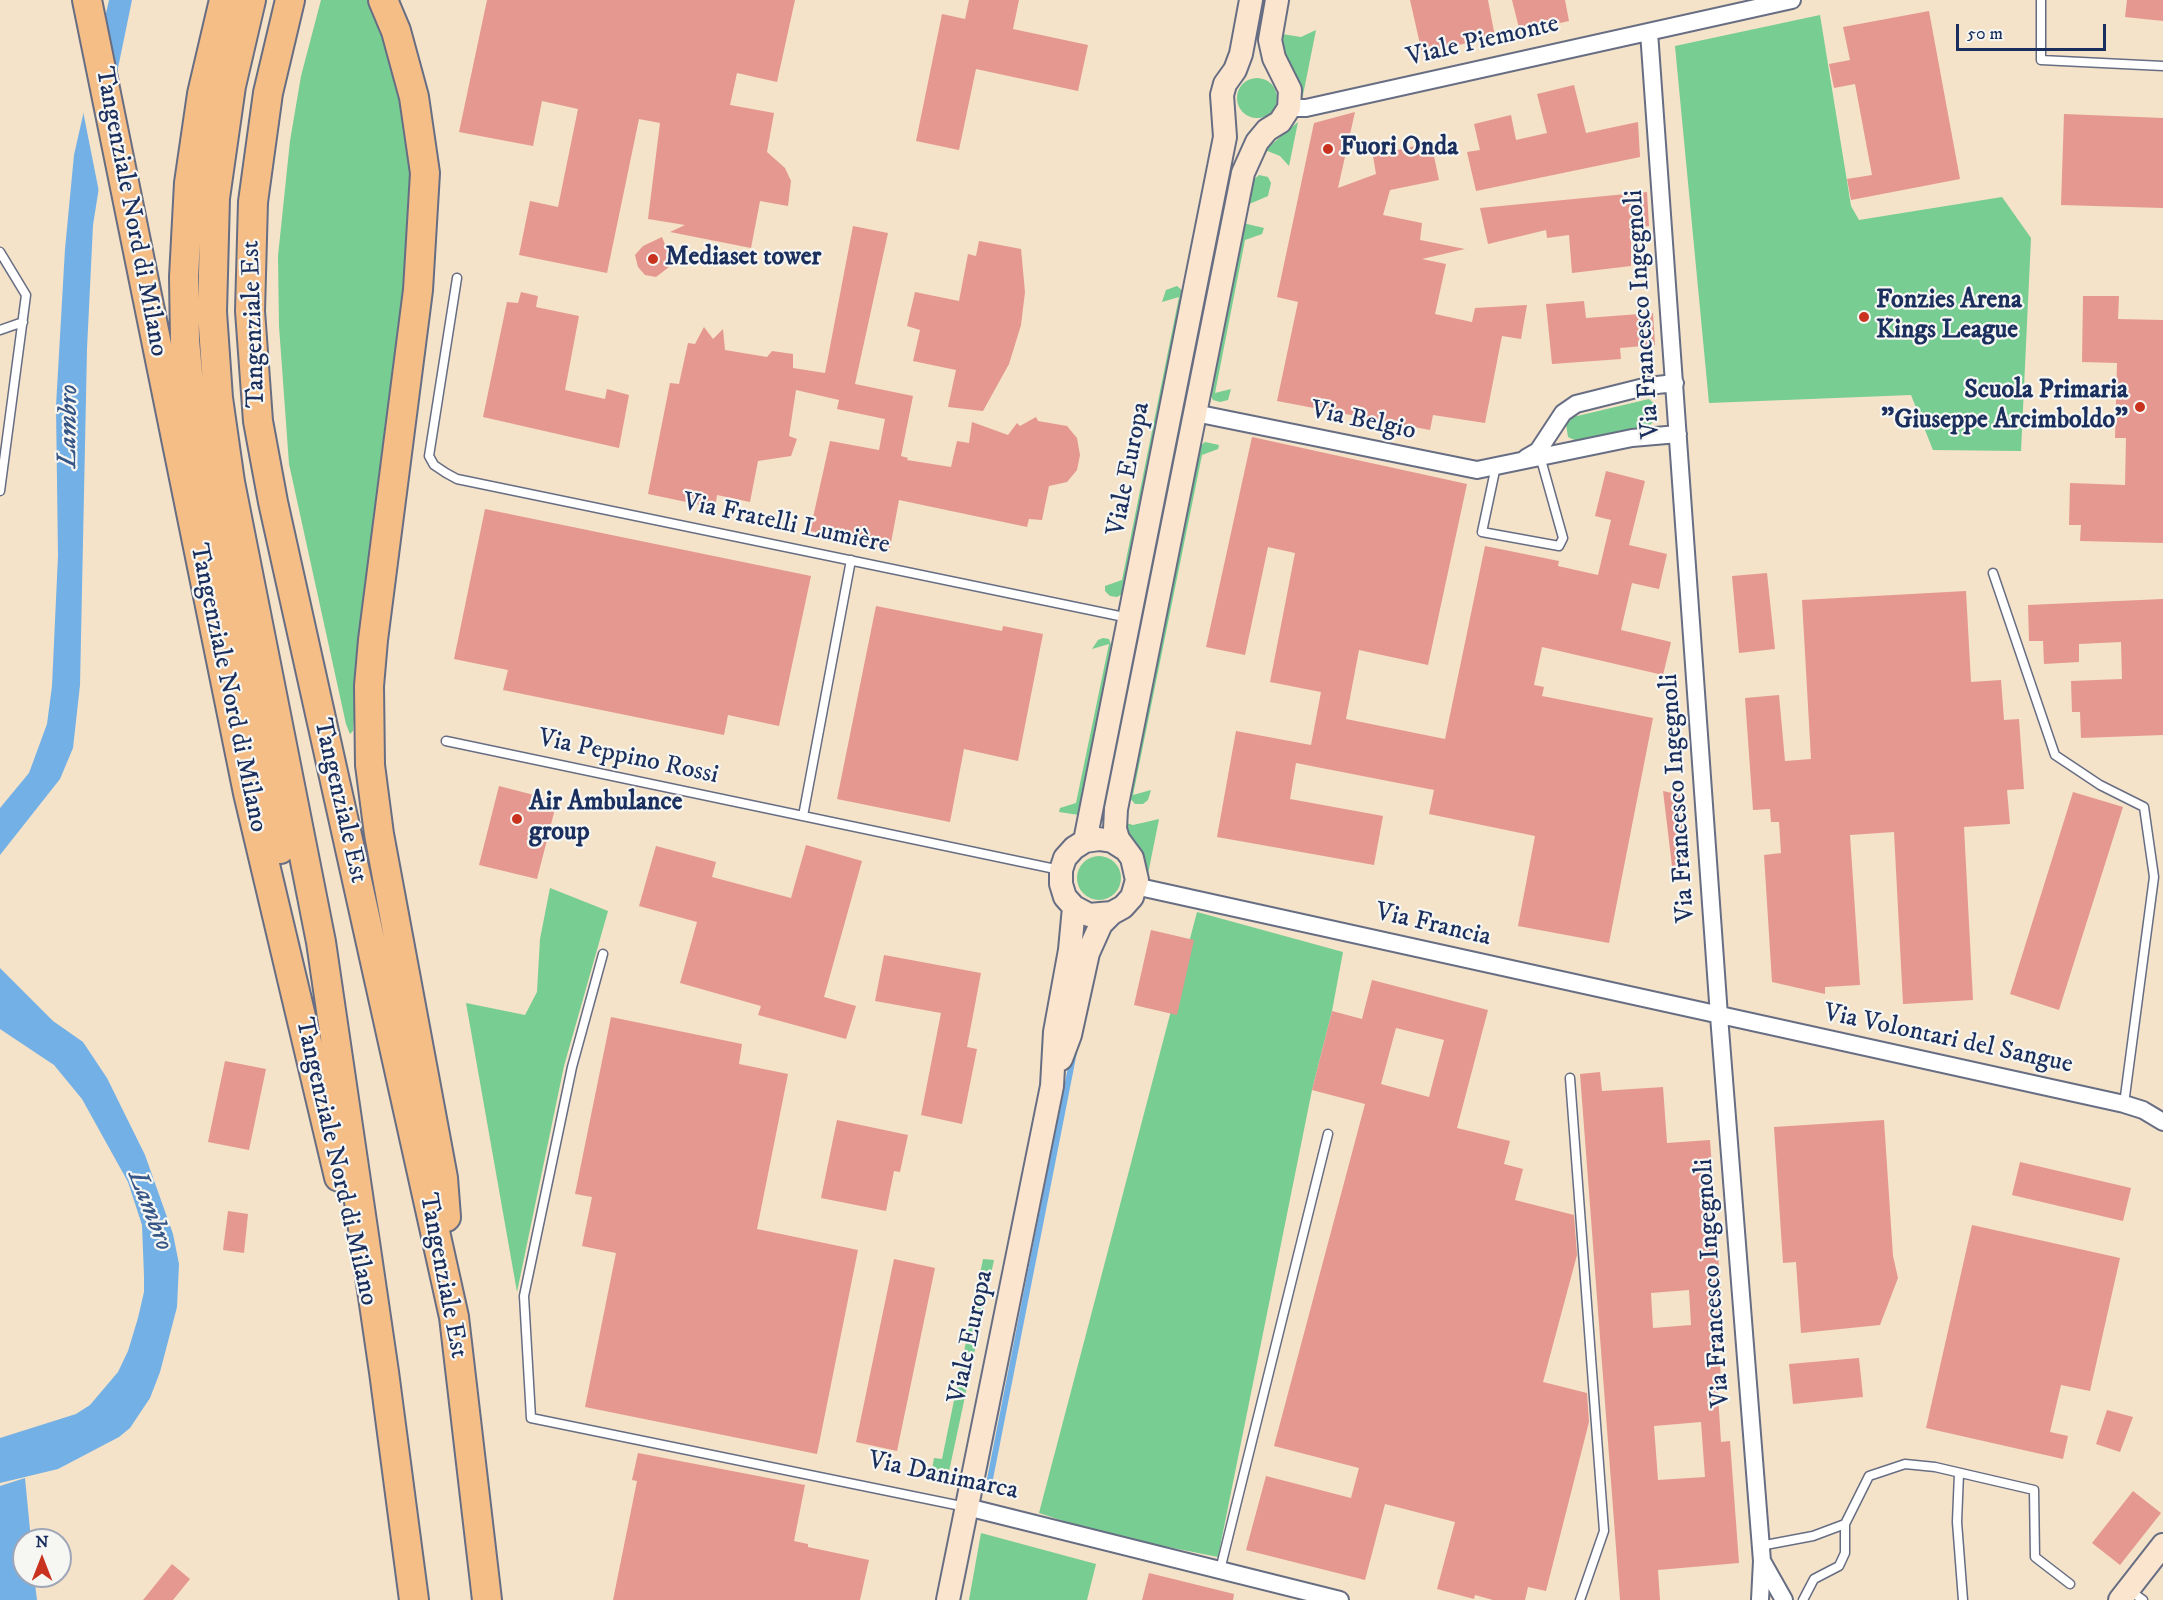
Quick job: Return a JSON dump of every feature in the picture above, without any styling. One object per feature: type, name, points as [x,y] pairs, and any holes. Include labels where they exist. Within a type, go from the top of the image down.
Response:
[{"type":"highway","name":"Tangenziale Nord di Milano","points":[[87,0],[248,793],[384,1372]]},
{"type":"highway","points":[[224,0],[202,94],[189,183],[184,277],[185,341],[190,394],[356,1248]]},
{"type":"highway","name":"Tangenziale Est","points":[[251,0],[231,86],[216,189],[212,284],[216,379],[230,482],[321,942],[384,1372],[414,1600]]},
{"type":"highway","name":"Tangenziale Est","points":[[290,0],[268,93],[253,202],[250,311],[258,421],[273,502],[454,1317],[487,1600]]},
{"type":"highway","points":[[383,0],[396,31],[414,97],[425,173],[418,290],[373,640],[369,686],[370,765],[379,834],[443,1178],[454,1317]]},
{"type":"street","name":"Viale Europa","points":[[1085,841],[1225,137],[1223,107],[1225,84],[1235,70],[1251,0]]},
{"type":"street","points":[[1277,0],[1270,40],[1274,58],[1290,90],[1289,108]]},
{"type":"street","name":"Viale Piemonte","points":[[1289,108],[1306,108],[1792,0]]},
{"type":"street","name":"Via Francesco Ingegnoli","points":[[1649,32],[1719,1016],[1761,1553],[1760,1600]]},
{"type":"street","points":[[1235,70],[1248,64],[1264,64],[1282,74]]},
{"type":"street","points":[[1223,107],[1232,121],[1246,130],[1267,130]]},
{"type":"street","name":"Viale Europa","points":[[948,1600],[1052,1086],[1070,1035],[1088,953],[1101,924],[1132,897],[1135,886],[1136,867],[1123,848],[1115,829],[1116,809],[1243,173],[1257,142],[1267,130],[1280,122],[1289,108]]},
{"type":"street","name":"Via Belgio","points":[[1539,454],[1563,413],[1576,404],[1648,386],[1675,383]]},
{"type":"street","name":"Via Belgio","points":[[1195,413],[1477,470],[1520,461],[1539,454],[1632,438],[1678,434]]},
{"type":"street","points":[[1112,913],[1089,915],[1074,907],[1065,897],[1060,884],[1060,870],[1074,848],[1085,841],[1105,839],[1123,848]]},
{"type":"street","name":"Via Francia","points":[[1135,886],[1719,1016]]},
{"type":"street","name":"Viale Europa","points":[[1052,1086],[1055,1032],[1070,950],[1074,907]]},
{"type":"street","name":"Via Volontari del Sangue","points":[[1719,1016],[2124,1104],[2144,1110],[2163,1122]]},
{"type":"street","name":"Via Danimarca","points":[[967,1507],[1340,1600]]},
{"type":"street","points":[[2130,1596],[2163,1545]]},
{"type":"street","name":"Via Francesco Ingegnoli","points":[[1761,1553],[1784,1600]]},
{"type":"lane","points":[[2041,0],[2041,60],[2163,66]]},
{"type":"lane","points":[[0,252],[26,295],[0,491]]},
{"type":"lane","name":"Via Fratelli Lumière","points":[[458,278],[429,456],[437,468],[457,479],[1130,618]]},
{"type":"lane","points":[[0,330],[23,322]]},
{"type":"lane","points":[[1496,466],[1482,532],[1559,546],[1563,538],[1539,454]]},
{"type":"lane","points":[[802,816],[851,560]]},
{"type":"lane","points":[[1993,573],[2055,755],[2100,785],[2144,807],[2154,877],[2124,1104]]},
{"type":"lane","name":"Via Peppino Rossi","points":[[446,741],[1060,870]]},
{"type":"lane","name":"Via Danimarca","points":[[603,954],[572,1067],[524,1296],[531,1418],[967,1507]]},
{"type":"lane","points":[[1570,1078],[1604,1532],[1580,1600]]},
{"type":"lane","points":[[1220,1570],[1329,1134]]},
{"type":"lane","points":[[1803,1600],[1814,1580],[1839,1566],[1845,1553],[1845,1524],[1869,1476],[1905,1464],[1935,1467],[2034,1490],[2035,1557],[2070,1584]]},
{"type":"lane","points":[[1959,1473],[1957,1522],[1964,1600]]},
{"type":"lane","points":[[1761,1553],[1845,1524]]},
{"type":"green space","points":[[321,0],[369,0],[395,77],[411,167],[410,224],[402,311],[364,599],[353,731],[350,734],[289,464],[279,326],[278,256],[290,141],[301,76]]},
{"type":"green space","name":"Fonzies Arena Kings League","points":[[1820,15],[1851,206],[1859,220],[2002,197],[2031,238],[2021,451],[1933,450],[1911,395],[1709,403],[1675,46]]},
{"type":"green space","points":[[1316,30],[1302,100],[1299,85],[1277,50],[1282,34],[1301,37]]},
{"type":"green space","points":[[1257,78],[1271,84],[1277,98],[1271,112],[1257,118],[1243,112],[1237,98],[1243,84]]},
{"type":"green space","points":[[1298,122],[1289,166],[1280,156],[1265,150]]},
{"type":"green space","points":[[1259,175],[1268,177],[1271,183],[1268,196],[1247,205],[1252,181]]},
{"type":"green space","points":[[1219,220],[1224,221],[1109,820],[1099,818]]},
{"type":"green space","points":[[1243,223],[1264,228],[1262,234],[1245,240],[1215,393],[1231,389],[1228,400],[1220,402],[1213,400],[1209,392]]},
{"type":"green space","points":[[1177,286],[1184,292],[1124,593],[1117,597],[1110,596],[1105,591],[1105,586],[1122,580],[1179,297],[1162,302],[1166,290]]},
{"type":"green space","points":[[1649,399],[1655,404],[1655,420],[1649,426],[1579,442],[1568,437],[1566,424],[1573,417]]},
{"type":"green space","points":[[1205,442],[1219,445],[1218,449],[1202,455],[1133,795],[1151,790],[1148,800],[1143,804],[1135,804],[1129,797],[1199,447]]},
{"type":"green space","points":[[1109,639],[1111,645],[1079,815],[1059,812],[1060,808],[1076,803],[1109,644],[1092,649],[1098,640]]},
{"type":"green space","points":[[1159,819],[1148,874],[1126,841],[1123,822],[1133,825]]},
{"type":"green space","points":[[1099,856],[1108,857],[1115,862],[1120,869],[1120,887],[1115,894],[1108,899],[1099,900],[1090,899],[1083,894],[1078,887],[1077,878],[1078,869],[1083,862],[1090,857]]},
{"type":"green space","points":[[550,888],[608,911],[564,1066],[517,1292],[466,1003],[525,1015],[537,992],[540,939]]},
{"type":"green space","points":[[1197,912],[1343,952],[1332,1011],[1312,1090],[1218,1557],[1103,1534],[1039,1513]]},
{"type":"green space","points":[[983,1259],[994,1260],[947,1481],[930,1481],[934,1458],[942,1459]]},
{"type":"green space","points":[[981,1533],[1096,1564],[1087,1600],[969,1600]]},
{"type":"water","name":"Lambro","points":[[109,0],[132,0],[118,68],[93,225],[87,349],[80,685],[73,748],[60,779],[0,855],[0,808],[29,773],[47,724],[52,686],[58,556],[56,406],[65,249],[74,155]]},
{"type":"water","name":"Lambro","points":[[0,968],[53,1021],[83,1042],[107,1078],[145,1155],[173,1234],[179,1264],[177,1307],[160,1372],[150,1398],[130,1428],[119,1437],[58,1469],[0,1483],[0,1438],[76,1414],[90,1405],[118,1372],[128,1351],[138,1318],[144,1292],[144,1276],[142,1225],[128,1182],[82,1099],[54,1065],[0,1029]]},
{"type":"water","points":[[25,1478],[30,1528],[12,1528],[12,1588],[36,1588],[37,1600],[0,1600],[0,1486]]},
{"type":"pier","points":[[103,15],[117,93],[100,197],[82,106]]},
{"type":"building","points":[[487,0],[795,0],[777,82],[737,73],[730,105],[774,113],[767,152],[785,168],[791,181],[788,206],[760,201],[751,248],[670,232],[685,225],[648,219],[660,123],[639,119],[607,273],[519,255],[530,201],[558,207],[578,109],[542,101],[533,146],[459,132]]},
{"type":"building","points":[[969,0],[1019,0],[1013,29],[1088,45],[1078,91],[976,69],[959,150],[916,141],[942,14],[965,19]]},
{"type":"building","points":[[1410,0],[1488,0],[1495,37],[1422,53]]},
{"type":"building","points":[[1512,0],[1565,0],[1569,21],[1520,32]]},
{"type":"building","points":[[2127,0],[2163,0],[2163,21],[2125,17]]},
{"type":"building","points":[[1929,11],[1960,179],[1851,200],[1847,179],[1872,175],[1855,84],[1834,88],[1829,64],[1850,60],[1843,27]]},
{"type":"building","points":[[1574,85],[1586,133],[1638,122],[1640,157],[1476,191],[1467,152],[1480,150],[1474,124],[1511,115],[1516,140],[1547,133],[1537,94]]},
{"type":"building","points":[[1355,112],[1338,188],[1376,174],[1373,156],[1431,142],[1439,180],[1390,190],[1383,215],[1422,223],[1420,240],[1465,249],[1422,259],[1446,264],[1435,314],[1472,322],[1475,308],[1527,305],[1521,339],[1502,336],[1485,423],[1433,415],[1430,430],[1277,401],[1298,302],[1277,297],[1314,123]]},
{"type":"building","points":[[2064,114],[2163,118],[2163,208],[2061,205]]},
{"type":"building","points":[[1647,192],[1649,226],[1631,228],[1631,266],[1572,273],[1569,235],[1547,238],[1546,230],[1488,244],[1480,208]]},
{"type":"building","points":[[853,226],[888,233],[855,384],[913,396],[901,456],[908,458],[907,460],[951,467],[957,441],[969,443],[972,422],[1008,435],[1017,423],[1020,426],[1036,417],[1038,421],[1067,426],[1077,438],[1080,455],[1077,470],[1067,482],[1049,486],[1042,520],[1029,519],[1027,527],[899,500],[890,548],[810,531],[830,441],[879,450],[885,419],[837,409],[839,400],[796,390],[789,436],[797,439],[791,456],[758,461],[750,502],[717,495],[715,508],[648,494],[670,383],[679,384],[688,343],[695,344],[704,327],[713,339],[723,329],[725,350],[767,357],[772,351],[793,354],[793,368],[825,373]]},
{"type":"building","name":"Mediaset tower","points":[[662,237],[670,257],[669,267],[656,277],[645,275],[638,267],[635,255],[643,246]]},
{"type":"building","points":[[979,241],[1021,249],[1025,292],[1021,325],[1009,364],[983,411],[948,407],[956,370],[913,361],[920,330],[907,326],[915,292],[959,301],[968,254],[976,256]]},
{"type":"building","points":[[521,292],[538,296],[536,307],[579,316],[565,390],[605,399],[607,389],[629,395],[619,448],[483,417],[507,302],[518,303]]},
{"type":"building","points":[[2083,296],[2119,296],[2118,319],[2163,320],[2163,543],[2080,541],[2081,525],[2069,525],[2070,483],[2125,485],[2126,438],[2115,438],[2117,363],[2082,362]]},
{"type":"building","points":[[1584,301],[1586,318],[1653,313],[1655,345],[1620,348],[1621,359],[1552,364],[1546,304]]},
{"type":"building","points":[[1252,437],[1467,484],[1428,665],[1359,650],[1346,719],[1445,739],[1485,546],[1559,561],[1558,566],[1598,575],[1611,520],[1595,516],[1606,471],[1645,481],[1629,545],[1667,554],[1659,589],[1632,583],[1621,630],[1671,642],[1663,675],[1542,647],[1534,685],[1544,687],[1542,696],[1653,718],[1609,943],[1518,926],[1535,836],[1429,814],[1434,790],[1296,763],[1290,799],[1383,816],[1374,865],[1217,837],[1236,731],[1311,745],[1321,692],[1270,682],[1295,553],[1268,547],[1245,655],[1206,647]]},
{"type":"building","points":[[485,509],[811,576],[779,726],[728,715],[724,735],[503,690],[508,670],[454,659]]},
{"type":"building","points":[[1767,573],[1775,649],[1739,653],[1732,576]]},
{"type":"building","points":[[1966,591],[1971,682],[2001,680],[2004,720],[2019,719],[2024,789],[2007,790],[2010,824],[1964,827],[1973,1000],[1903,1004],[1894,832],[1850,835],[1860,985],[1825,987],[1825,994],[1772,982],[1764,855],[1781,853],[1779,822],[1771,822],[1770,809],[1753,810],[1745,698],[1779,695],[1785,761],[1811,759],[1802,600]]},
{"type":"building","points":[[2163,599],[2163,735],[2081,738],[2080,712],[2072,712],[2071,681],[2122,679],[2121,642],[2079,644],[2079,662],[2044,664],[2043,641],[2029,641],[2028,605]]},
{"type":"building","points":[[876,606],[1002,631],[1003,626],[1043,634],[1018,761],[964,749],[950,822],[837,799]]},
{"type":"building","points":[[499,786],[557,801],[537,879],[479,865]]},
{"type":"building","points":[[1663,791],[1681,795],[1684,864],[1672,866]]},
{"type":"building","points":[[2073,792],[2123,807],[2059,1010],[2010,994]]},
{"type":"building","points":[[806,845],[862,861],[824,997],[856,1006],[846,1039],[758,1015],[761,1006],[680,983],[697,922],[639,906],[656,846],[716,862],[712,877],[791,898]]},
{"type":"building","points":[[1151,930],[1194,940],[1177,1015],[1134,1005]]},
{"type":"building","points":[[884,955],[981,973],[967,1047],[977,1049],[962,1124],[921,1115],[941,1013],[875,1001]]},
{"type":"building","points":[[1372,980],[1488,1010],[1457,1128],[1510,1141],[1504,1164],[1523,1169],[1515,1200],[1574,1215],[1577,1255],[1543,1382],[1587,1393],[1589,1422],[1546,1591],[1528,1587],[1525,1600],[1493,1600],[1475,1595],[1474,1599],[1437,1589],[1455,1522],[1385,1504],[1365,1580],[1246,1550],[1266,1476],[1351,1498],[1359,1468],[1274,1446],[1365,1104],[1312,1090],[1332,1011],[1362,1019]],"holes":[[[1396,1028],[1444,1040],[1429,1097],[1381,1084]]]},
{"type":"building","points":[[611,1017],[742,1044],[739,1064],[788,1074],[757,1229],[858,1250],[817,1454],[585,1407],[616,1253],[582,1246],[592,1197],[575,1194]]},
{"type":"building","points":[[225,1061],[266,1069],[249,1150],[208,1142]]},
{"type":"building","points":[[1600,1072],[1602,1091],[1663,1087],[1667,1143],[1710,1140],[1723,1323],[1717,1323],[1721,1379],[1717,1379],[1721,1442],[1730,1441],[1739,1563],[1658,1570],[1660,1600],[1620,1600],[1580,1074]],"holes":[[[1689,1290],[1691,1325],[1653,1328],[1651,1293]],[[1701,1422],[1705,1477],[1658,1480],[1654,1426]]]},
{"type":"building","points":[[837,1120],[908,1135],[900,1172],[894,1171],[886,1211],[821,1198]]},
{"type":"building","points":[[1884,1120],[1893,1256],[1898,1278],[1880,1325],[1801,1333],[1796,1262],[1783,1263],[1774,1127]]},
{"type":"building","points":[[2020,1162],[2131,1188],[2123,1221],[2012,1195]]},
{"type":"building","points":[[228,1211],[248,1214],[244,1253],[223,1250]]},
{"type":"building","points":[[1972,1225],[2120,1258],[2090,1391],[2061,1385],[2050,1432],[2068,1436],[2063,1459],[1926,1428]]},
{"type":"building","points":[[894,1259],[935,1268],[897,1451],[856,1442]]},
{"type":"building","points":[[1859,1358],[1863,1397],[1793,1404],[1789,1364]]},
{"type":"building","points":[[2107,1410],[2133,1417],[2120,1452],[2096,1444]]},
{"type":"building","points":[[638,1453],[805,1485],[794,1541],[808,1544],[808,1547],[869,1560],[860,1600],[613,1600],[637,1481],[632,1480]]},
{"type":"building","points":[[2133,1491],[2161,1513],[2120,1565],[2092,1543]]},
{"type":"building","points":[[172,1564],[190,1579],[173,1600],[143,1600]]},
{"type":"building","points":[[1149,1573],[1234,1594],[1233,1600],[1142,1600]]},
{"type":"waterway","points":[[989,1484],[1074,1052]]},
{"type":"place","name":"Fuori Onda","points":[[1328,149]]},
{"type":"place","name":"Mediaset tower","points":[[653,259]]},
{"type":"place","name":"Fonzies Arena Kings League","points":[[1864,317]]},
{"type":"place","name":"Scuola Primaria \"Giuseppe Arcimboldo\"","points":[[2140,407]]},
{"type":"place","name":"Air Ambulance group","points":[[517,819]]}]
